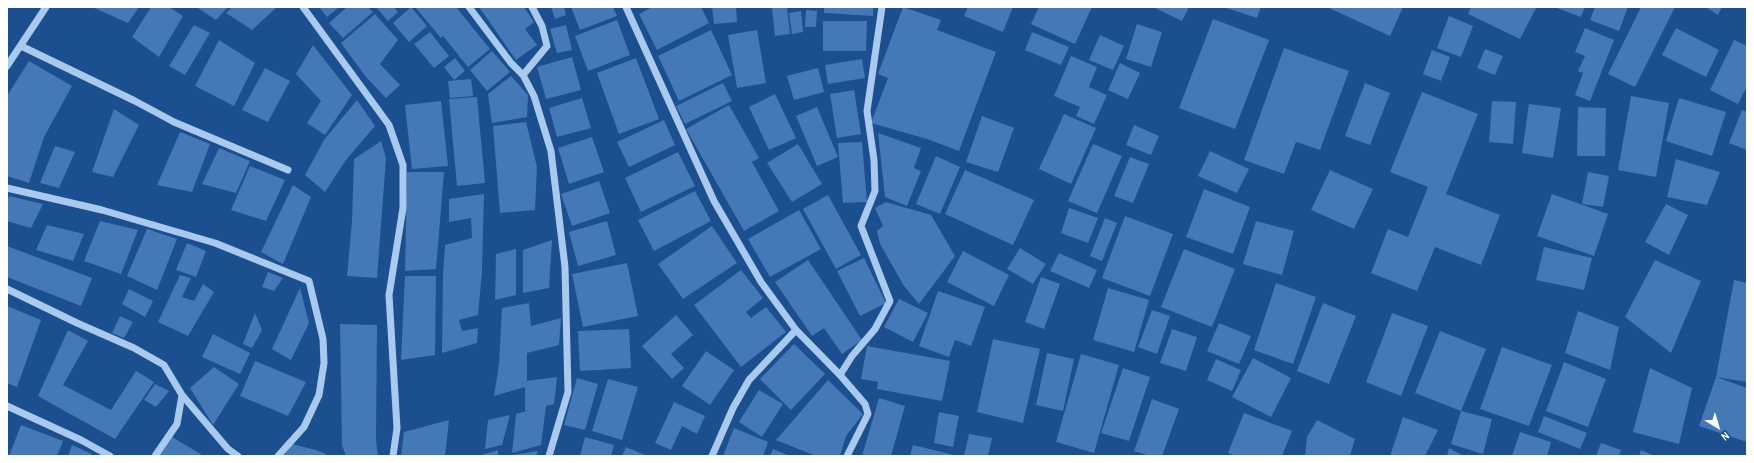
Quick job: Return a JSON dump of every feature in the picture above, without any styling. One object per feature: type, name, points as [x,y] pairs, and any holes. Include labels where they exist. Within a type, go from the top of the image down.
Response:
[{"type":"street","points":[[7,66],[46,7]]},
{"type":"street","points":[[303,7],[389,125],[403,165],[403,208],[389,295],[397,428],[393,456]]},
{"type":"street","points":[[469,7],[511,63],[523,75],[534,96],[551,151],[565,267],[568,392],[549,456]]},
{"type":"street","points":[[523,75],[547,46],[542,26],[532,7]]},
{"type":"street","points":[[626,7],[714,201],[761,282],[796,330],[840,375],[865,404],[868,414],[847,456]]},
{"type":"street","points":[[840,375],[852,356],[875,329],[890,301],[861,226],[875,191],[874,160],[868,111],[882,7]]},
{"type":"street","points":[[21,46],[135,101],[174,122],[288,170]]},
{"type":"street","points":[[7,188],[102,210],[215,243],[309,281],[323,339],[324,363],[319,395],[304,427],[278,456]]},
{"type":"street","points":[[7,289],[77,323],[134,348],[164,365],[182,395],[228,449],[238,456]]},
{"type":"street","points":[[712,456],[733,408],[749,380],[796,330]]},
{"type":"street","points":[[156,456],[177,424],[182,395]]},
{"type":"street","points":[[7,406],[81,440],[110,456]]},
{"type":"building","points":[[92,7],[139,7],[128,23]]},
{"type":"building","points":[[151,7],[169,7],[183,16],[159,57],[132,37]]},
{"type":"building","points":[[196,7],[228,7],[216,20]]},
{"type":"building","points":[[232,7],[277,7],[252,30],[226,13]]},
{"type":"building","points":[[319,7],[339,7],[327,17]]},
{"type":"building","points":[[347,7],[368,7],[373,12],[343,38],[329,23]]},
{"type":"building","points":[[376,7],[394,7],[398,12],[388,21]]},
{"type":"building","points":[[411,7],[427,26],[409,42],[393,23]]},
{"type":"building","points":[[415,7],[456,7],[490,49],[468,67],[443,36],[441,38]]},
{"type":"building","points":[[479,7],[524,7],[534,22],[525,29],[537,45],[516,60]]},
{"type":"building","points":[[551,7],[564,7],[566,15],[555,19]]},
{"type":"building","points":[[571,7],[613,7],[617,16],[580,30]]},
{"type":"building","points":[[652,7],[701,7],[709,23],[657,50],[639,14]]},
{"type":"building","points":[[712,7],[736,7],[737,22],[714,24]]},
{"type":"building","points":[[787,7],[790,34],[775,36],[772,8]]},
{"type":"building","points":[[824,7],[873,7],[873,16],[824,13]]},
{"type":"building","points":[[903,7],[941,20],[937,30],[996,52],[959,151],[927,139],[871,123],[888,78],[878,74]]},
{"type":"building","points":[[968,7],[1013,7],[1003,32],[964,16]]},
{"type":"building","points":[[1039,7],[1092,7],[1075,44],[1031,24]]},
{"type":"building","points":[[1153,7],[1189,7],[1182,21]]},
{"type":"building","points":[[1223,7],[1261,7],[1257,18]]},
{"type":"building","points":[[1327,7],[1403,7],[1390,36]]},
{"type":"building","points":[[1471,7],[1536,8],[1520,39],[1468,14]]},
{"type":"building","points":[[1554,7],[1585,7],[1581,17]]},
{"type":"building","points":[[1595,7],[1628,7],[1619,31],[1590,20]]},
{"type":"building","points":[[1641,7],[1675,7],[1635,87],[1608,74]]},
{"type":"building","points":[[1706,7],[1722,7],[1718,15]]},
{"type":"building","points":[[806,10],[817,11],[816,27],[805,27]]},
{"type":"building","points":[[801,11],[803,32],[792,34],[789,13]]},
{"type":"building","points":[[375,14],[398,40],[380,64],[400,85],[386,98],[366,77],[341,43]]},
{"type":"building","points":[[1449,16],[1473,26],[1461,57],[1437,48]]},
{"type":"building","points":[[1213,19],[1269,40],[1235,129],[1179,108]]},
{"type":"building","points":[[617,20],[630,55],[588,71],[575,36]]},
{"type":"building","points":[[823,21],[867,21],[866,51],[823,51]]},
{"type":"building","points":[[1137,24],[1162,32],[1151,67],[1126,59]]},
{"type":"building","points":[[194,25],[210,33],[185,75],[169,66]]},
{"type":"building","points":[[566,25],[572,50],[557,53],[550,29]]},
{"type":"building","points":[[1585,28],[1614,40],[1590,101],[1575,95],[1583,73],[1578,71],[1585,56],[1575,52]]},
{"type":"building","points":[[1676,28],[1719,50],[1706,77],[1662,55]]},
{"type":"building","points":[[711,30],[732,75],[679,101],[658,56]]},
{"type":"building","points":[[757,30],[766,83],[737,88],[728,35]]},
{"type":"building","points":[[430,32],[449,56],[434,68],[414,44]]},
{"type":"building","points":[[1032,32],[1069,47],[1061,65],[1025,50]]},
{"type":"building","points":[[1100,35],[1124,46],[1113,70],[1089,60]]},
{"type":"building","points":[[219,40],[255,63],[234,106],[195,86]]},
{"type":"building","points":[[1734,40],[1747,46],[1747,86],[1738,104],[1710,90]]},
{"type":"building","points":[[313,45],[352,95],[325,135],[307,123],[321,101],[296,74]]},
{"type":"building","points":[[1284,48],[1349,71],[1320,150],[1296,142],[1284,174],[1244,160]]},
{"type":"building","points":[[1485,49],[1503,56],[1495,75],[1477,68]]},
{"type":"building","points":[[1432,50],[1450,57],[1441,81],[1423,74]]},
{"type":"building","points":[[492,51],[510,72],[487,91],[470,70]]},
{"type":"building","points":[[1071,56],[1097,67],[1089,87],[1107,95],[1094,124],[1076,116],[1080,107],[1054,96]]},
{"type":"building","points":[[572,57],[581,90],[546,99],[537,67]]},
{"type":"building","points":[[455,58],[465,71],[454,80],[444,67]]},
{"type":"building","points":[[636,58],[659,119],[619,134],[597,73]]},
{"type":"building","points":[[862,59],[865,78],[828,84],[825,65]]},
{"type":"building","points":[[29,61],[72,86],[44,137],[29,183],[7,176],[7,96]]},
{"type":"building","points":[[1120,63],[1140,73],[1128,99],[1108,90]]},
{"type":"building","points":[[265,68],[290,81],[268,122],[242,110]]},
{"type":"building","points":[[818,68],[824,92],[794,100],[787,76]]},
{"type":"building","points":[[511,76],[528,95],[527,117],[492,123],[488,94]]},
{"type":"building","points":[[471,79],[473,96],[450,98],[448,81]]},
{"type":"building","points":[[723,83],[732,101],[685,124],[676,106]]},
{"type":"building","points":[[1365,83],[1390,93],[1370,145],[1345,136]]},
{"type":"building","points":[[854,90],[861,134],[837,138],[830,94]]},
{"type":"building","points":[[1422,92],[1478,114],[1446,194],[1500,215],[1481,265],[1435,247],[1417,291],[1371,273],[1388,229],[1408,237],[1428,187],[1390,172]]},
{"type":"building","points":[[775,94],[796,138],[769,150],[749,107]]},
{"type":"building","points":[[1631,96],[1669,103],[1656,177],[1618,170]]},
{"type":"building","points":[[477,97],[485,183],[457,186],[449,99]]},
{"type":"building","points":[[582,98],[591,128],[557,137],[549,108]]},
{"type":"building","points":[[1679,98],[1726,112],[1712,156],[1666,141]]},
{"type":"building","points":[[357,100],[375,126],[346,160],[325,192],[305,175],[324,140]]},
{"type":"building","points":[[441,101],[448,166],[412,169],[405,105]]},
{"type":"building","points":[[1492,101],[1516,102],[1513,144],[1489,142]]},
{"type":"building","points":[[1529,104],[1561,108],[1553,158],[1522,153]]},
{"type":"building","points":[[729,105],[759,158],[752,162],[779,211],[744,231],[686,129]]},
{"type":"building","points":[[817,107],[838,157],[817,166],[796,116]]},
{"type":"building","points":[[1578,107],[1606,108],[1605,156],[1577,156]]},
{"type":"building","points":[[114,109],[139,125],[113,177],[92,172]]},
{"type":"building","points":[[1742,110],[1747,112],[1747,150],[1729,143]]},
{"type":"building","points":[[1064,114],[1096,128],[1071,184],[1039,169]]},
{"type":"building","points":[[982,116],[1014,128],[998,172],[966,162]]},
{"type":"building","points":[[664,120],[675,145],[629,167],[617,142]]},
{"type":"building","points":[[526,122],[537,167],[535,210],[500,213],[493,126]]},
{"type":"building","points":[[1134,125],[1159,136],[1151,155],[1126,145]]},
{"type":"building","points":[[180,132],[210,144],[192,192],[157,185]]},
{"type":"building","points":[[878,133],[921,148],[914,168],[921,171],[907,206],[885,197]]},
{"type":"building","points":[[592,137],[604,172],[569,184],[558,148]]},
{"type":"building","points":[[381,141],[386,158],[377,278],[347,276],[352,221],[354,159]]},
{"type":"building","points":[[862,142],[867,202],[843,203],[838,143]]},
{"type":"building","points":[[798,144],[822,184],[792,202],[767,163]]},
{"type":"building","points":[[1093,144],[1122,156],[1097,213],[1068,201]]},
{"type":"building","points":[[55,146],[75,152],[59,188],[40,183]]},
{"type":"building","points":[[219,148],[250,161],[236,193],[202,184]]},
{"type":"building","points":[[1210,151],[1249,169],[1237,193],[1198,176]]},
{"type":"building","points":[[678,152],[695,186],[641,212],[625,178]]},
{"type":"building","points":[[936,156],[960,167],[940,214],[916,204]]},
{"type":"building","points":[[1130,157],[1149,164],[1133,203],[1114,196]]},
{"type":"building","points":[[1676,159],[1720,172],[1707,205],[1667,197]]},
{"type":"building","points":[[250,166],[285,180],[266,221],[231,210]]},
{"type":"building","points":[[965,170],[1034,200],[1013,245],[945,214]]},
{"type":"building","points":[[1330,170],[1373,189],[1354,229],[1311,210]]},
{"type":"building","points":[[407,172],[444,172],[436,269],[405,271]]},
{"type":"building","points":[[1588,172],[1609,176],[1603,207],[1582,204]]},
{"type":"building","points":[[599,181],[610,213],[572,226],[561,194]]},
{"type":"building","points":[[293,185],[311,197],[283,264],[261,252]]},
{"type":"building","points":[[1204,189],[1250,207],[1233,254],[1186,237]]},
{"type":"building","points":[[695,191],[711,221],[654,251],[638,220]]},
{"type":"building","points":[[484,194],[482,272],[478,315],[459,320],[462,331],[478,328],[477,343],[442,353],[445,245],[472,238],[471,218],[449,222],[449,199]]},
{"type":"building","points":[[1552,194],[1608,214],[1594,256],[1537,236]]},
{"type":"building","points":[[828,195],[861,255],[836,269],[803,209]]},
{"type":"building","points":[[9,196],[43,204],[31,228],[7,221],[7,202]]},
{"type":"building","points":[[886,202],[931,215],[955,256],[919,304],[904,286],[880,244],[877,231],[883,226],[875,208]]},
{"type":"building","points":[[1666,204],[1688,215],[1669,255],[1645,242]]},
{"type":"building","points":[[1069,208],[1098,218],[1088,243],[1061,233]]},
{"type":"building","points":[[799,210],[821,249],[770,277],[748,239]]},
{"type":"building","points":[[1125,216],[1173,234],[1150,296],[1102,278]]},
{"type":"building","points":[[1105,218],[1117,223],[1102,261],[1090,256]]},
{"type":"building","points":[[100,221],[138,230],[121,274],[84,261]]},
{"type":"building","points":[[607,221],[616,255],[578,266],[569,232]]},
{"type":"building","points":[[1256,221],[1294,231],[1282,275],[1243,264]]},
{"type":"building","points":[[47,225],[84,234],[73,261],[36,250]]},
{"type":"building","points":[[712,226],[737,263],[683,299],[658,264]]},
{"type":"building","points":[[147,229],[177,239],[157,290],[127,276]]},
{"type":"building","points":[[552,240],[549,288],[523,293],[523,250]]},
{"type":"building","points":[[187,243],[206,251],[196,277],[176,270]]},
{"type":"building","points":[[7,246],[92,278],[81,306],[7,277]]},
{"type":"building","points":[[1544,247],[1592,258],[1584,290],[1536,280]]},
{"type":"building","points":[[1020,248],[1046,264],[1033,284],[1007,269]]},
{"type":"building","points":[[516,249],[516,295],[495,300],[496,254]]},
{"type":"building","points":[[1184,249],[1235,269],[1212,327],[1161,307]]},
{"type":"building","points":[[963,251],[1009,275],[994,306],[947,282]]},
{"type":"building","points":[[1059,253],[1097,270],[1089,288],[1050,271]]},
{"type":"building","points":[[864,258],[886,303],[860,316],[837,271]]},
{"type":"building","points":[[808,260],[862,340],[842,354],[824,328],[812,336],[775,282]]},
{"type":"building","points":[[1655,260],[1701,281],[1671,353],[1625,317]]},
{"type":"building","points":[[627,263],[638,316],[583,327],[572,274]]},
{"type":"building","points":[[741,270],[763,298],[746,312],[751,318],[766,307],[786,332],[741,367],[694,305]]},
{"type":"building","points":[[268,272],[283,278],[274,291],[262,287]]},
{"type":"building","points":[[180,275],[191,278],[182,297],[194,301],[203,284],[214,292],[188,336],[158,322]]},
{"type":"building","points":[[405,276],[436,276],[435,355],[401,360]]},
{"type":"building","points":[[1041,277],[1060,284],[1044,329],[1025,322]]},
{"type":"building","points":[[1734,280],[1747,283],[1747,382],[1716,377]]},
{"type":"building","points":[[1276,283],[1316,297],[1293,364],[1254,350]]},
{"type":"building","points":[[300,288],[309,323],[291,360],[272,349]]},
{"type":"building","points":[[1108,288],[1149,300],[1134,352],[1093,340]]},
{"type":"building","points":[[129,289],[153,301],[145,317],[122,304]]},
{"type":"building","points":[[938,291],[985,307],[971,346],[955,340],[949,357],[919,346]]},
{"type":"building","points":[[899,299],[928,313],[913,342],[884,327]]},
{"type":"building","points":[[529,303],[531,326],[561,318],[559,345],[527,353],[527,381],[557,377],[554,404],[546,406],[541,445],[512,453],[516,414],[531,410],[525,411],[525,387],[494,396],[499,364],[502,308]]},
{"type":"building","points":[[1323,303],[1356,316],[1329,384],[1297,371]]},
{"type":"building","points":[[7,306],[41,320],[17,387],[7,383]]},
{"type":"building","points":[[1152,310],[1170,316],[1157,354],[1138,347]]},
{"type":"building","points":[[1578,311],[1619,327],[1610,370],[1565,353]]},
{"type":"building","points":[[255,313],[262,330],[252,348],[243,344]]},
{"type":"building","points":[[1392,313],[1428,326],[1401,396],[1366,382]]},
{"type":"building","points":[[676,315],[693,335],[671,354],[684,368],[672,379],[642,346]]},
{"type":"building","points":[[120,316],[133,322],[124,338],[112,333]]},
{"type":"building","points":[[1219,323],[1251,336],[1239,364],[1207,351]]},
{"type":"building","points":[[340,324],[377,325],[376,440],[378,456],[346,456],[342,445]]},
{"type":"building","points":[[629,329],[631,368],[580,371],[578,331]]},
{"type":"building","points":[[1172,329],[1197,337],[1186,371],[1160,363]]},
{"type":"building","points":[[68,330],[88,341],[63,385],[111,410],[136,371],[154,382],[115,439],[38,396]]},
{"type":"building","points":[[1440,331],[1486,349],[1461,411],[1415,393]]},
{"type":"building","points":[[213,334],[250,353],[240,374],[202,357]]},
{"type":"building","points":[[993,339],[1040,349],[1023,423],[977,412]]},
{"type":"building","points":[[794,344],[825,374],[791,410],[760,379]]},
{"type":"building","points":[[867,346],[950,361],[942,401],[877,389],[878,382],[861,379]]},
{"type":"building","points":[[1502,347],[1552,365],[1529,426],[1480,409]]},
{"type":"building","points":[[706,351],[734,370],[710,405],[682,386]]},
{"type":"building","points":[[1047,353],[1074,359],[1063,411],[1036,405]]},
{"type":"building","points":[[1081,354],[1119,365],[1094,453],[1056,442]]},
{"type":"building","points":[[1253,358],[1291,378],[1271,417],[1232,397]]},
{"type":"building","points":[[1216,359],[1241,370],[1232,391],[1207,380]]},
{"type":"building","points":[[255,361],[306,382],[288,416],[240,396]]},
{"type":"building","points":[[1564,362],[1606,379],[1588,427],[1546,411]]},
{"type":"building","points":[[214,367],[239,384],[213,425],[190,388]]},
{"type":"building","points":[[1123,368],[1150,377],[1129,441],[1101,433]]},
{"type":"building","points":[[1650,368],[1692,388],[1679,444],[1633,432]]},
{"type":"building","points":[[1716,377],[1747,388],[1747,442],[1699,426]]},
{"type":"building","points":[[577,378],[598,384],[585,430],[564,425]]},
{"type":"building","points":[[608,379],[638,387],[622,440],[592,431]]},
{"type":"building","points":[[828,380],[863,414],[846,436],[840,456],[816,456],[776,440]]},
{"type":"building","points":[[155,384],[169,391],[156,407],[144,400]]},
{"type":"building","points":[[759,390],[783,404],[762,437],[739,422]]},
{"type":"building","points":[[879,398],[905,406],[891,456],[862,456]]},
{"type":"building","points":[[1152,399],[1179,409],[1162,456],[1150,456],[1134,451]]},
{"type":"building","points":[[674,402],[705,416],[697,434],[682,426],[671,450],[655,443]]},
{"type":"building","points":[[1461,411],[1492,419],[1483,454],[1451,444]]},
{"type":"building","points":[[939,412],[959,416],[953,447],[934,443]]},
{"type":"building","points":[[1244,413],[1292,431],[1282,456],[1236,456],[1228,453]]},
{"type":"building","points":[[510,415],[502,445],[485,449],[488,420]]},
{"type":"building","points":[[1544,416],[1587,433],[1580,449],[1538,432]]},
{"type":"building","points":[[1403,417],[1438,430],[1425,456],[1390,456]]},
{"type":"building","points":[[449,420],[445,456],[401,456],[404,432]]},
{"type":"building","points":[[1317,420],[1355,439],[1350,456],[1305,456],[1307,437]]},
{"type":"building","points":[[21,425],[63,441],[57,456],[9,456]]},
{"type":"building","points":[[734,428],[768,442],[763,456],[723,456]]},
{"type":"building","points":[[1520,432],[1551,442],[1547,456],[1512,456]]},
{"type":"building","points":[[969,434],[992,438],[988,456],[964,456]]},
{"type":"building","points":[[172,437],[204,456],[159,456]]},
{"type":"building","points":[[585,437],[614,445],[611,456],[580,456]]},
{"type":"building","points":[[1601,443],[1621,450],[1619,456],[1596,456]]},
{"type":"building","points":[[292,444],[316,450],[326,454],[326,456],[284,456]]},
{"type":"building","points":[[72,445],[92,454],[91,456],[68,456]]},
{"type":"building","points":[[913,445],[954,455],[954,456],[910,456]]},
{"type":"building","points":[[626,447],[645,455],[622,456]]},
{"type":"building","points":[[1449,448],[1464,456],[1447,456]]},
{"type":"building","points":[[773,449],[790,456],[770,456]]},
{"type":"building","points":[[498,450],[498,456],[478,456]]},
{"type":"building","points":[[1641,450],[1655,456],[1639,456]]},
{"type":"building","points":[[538,451],[536,456],[512,456],[512,455]]}]
